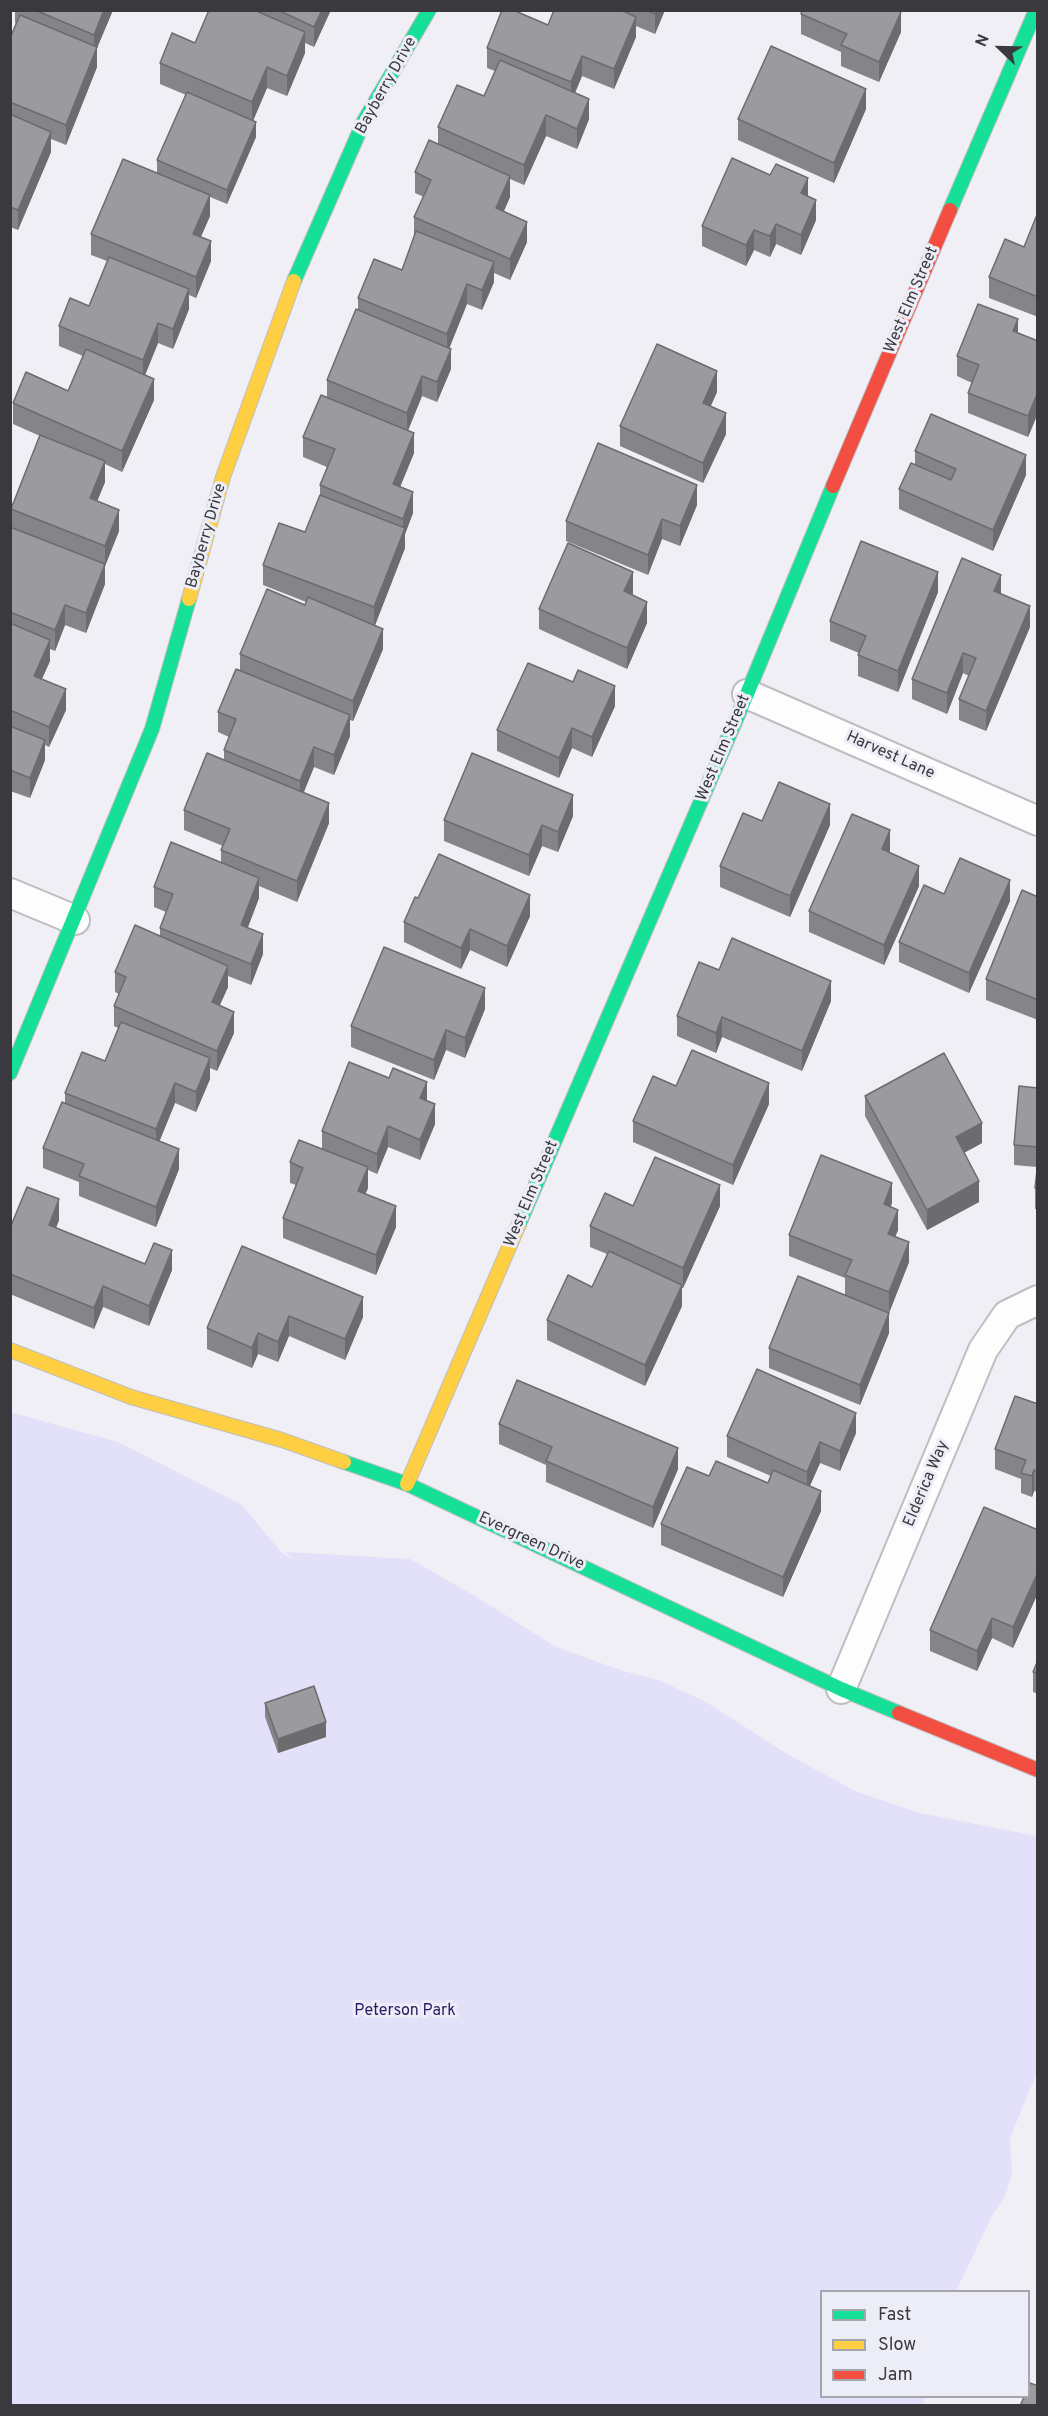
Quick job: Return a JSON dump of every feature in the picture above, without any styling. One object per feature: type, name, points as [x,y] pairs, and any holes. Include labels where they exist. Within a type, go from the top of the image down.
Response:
[{"type":"street","name":"Bayberry Drive","points":[[10,1073],[152,729],[223,477],[294,282],[364,121],[429,10]]},
{"type":"street","name":"West Elm Street","points":[[407,1484],[747,694],[1036,10]]},
{"type":"street","name":"Harvest Lane","points":[[747,694],[1035,820]]},
{"type":"street","points":[[10,893],[75,920]]},
{"type":"street","name":"Elderica Way","points":[[841,1689],[983,1350],[1007,1315],[1038,1300]]},
{"type":"street","name":"Evergreen Drive","points":[[10,1350],[131,1396],[282,1440],[407,1484],[841,1689],[1038,1770]]},
{"type":"green space","name":"Peterson Park","points":[[10,1412],[118,1442],[242,1505],[281,1552],[295,1561],[285,1552],[410,1559],[475,1596],[556,1647],[623,1671],[658,1680],[706,1702],[787,1754],[855,1791],[919,1813],[1037,1836],[1037,2072],[1010,2138],[1012,2174],[1006,2194],[992,2216],[956,2290],[820,2290],[820,2398],[925,2398],[923,2405],[11,2405]]},
{"type":"building","points":[[35,10],[104,10],[94,35]]},
{"type":"building","points":[[209,10],[254,10],[305,32],[287,76],[267,67],[252,102],[160,63],[172,33],[195,43]]},
{"type":"building","points":[[278,10],[322,10],[314,27]]},
{"type":"building","points":[[502,10],[513,10],[548,25],[554,10],[621,10],[636,17],[614,69],[582,56],[571,82],[487,48]]},
{"type":"building","points":[[802,10],[897,10],[901,12],[879,62],[841,45],[847,34],[801,14]]},
{"type":"building","points":[[20,15],[97,47],[66,125],[10,102],[10,38]]},
{"type":"building","points":[[771,46],[866,89],[834,163],[738,119]]},
{"type":"building","points":[[500,60],[589,99],[577,129],[546,115],[524,165],[438,127],[457,85],[484,96]]},
{"type":"building","points":[[187,92],[256,122],[227,190],[157,160]]},
{"type":"building","points":[[10,114],[51,132],[18,210],[10,207]]},
{"type":"building","points":[[429,140],[510,176],[496,208],[527,222],[510,259],[414,217],[431,180],[415,172]]},
{"type":"building","points":[[732,158],[770,175],[776,164],[808,178],[801,193],[816,200],[801,235],[776,224],[770,236],[754,230],[746,245],[702,226]]},
{"type":"building","points":[[123,159],[210,195],[193,234],[211,241],[196,277],[91,234]]},
{"type":"building","points":[[1038,212],[1038,297],[989,277],[1005,239],[1024,247]]},
{"type":"building","points":[[416,231],[494,262],[482,290],[467,284],[447,334],[358,298],[374,259],[402,270]]},
{"type":"building","points":[[109,257],[189,289],[173,329],[158,323],[143,360],[59,326],[70,298],[89,306]]},
{"type":"building","points":[[978,304],[1018,319],[1013,331],[1038,341],[1038,392],[1028,416],[968,393],[979,365],[957,356]]},
{"type":"building","points":[[356,309],[451,349],[437,382],[422,376],[407,413],[327,380]]},
{"type":"building","points":[[657,344],[717,371],[703,403],[726,413],[703,463],[620,426]]},
{"type":"building","points":[[86,349],[154,379],[122,451],[13,403],[26,372],[68,391]]},
{"type":"building","points":[[321,395],[414,433],[393,484],[413,492],[403,519],[320,485],[335,449],[303,437]]},
{"type":"building","points":[[931,414],[1026,455],[993,530],[899,489],[911,463],[951,480],[956,469],[915,451]]},
{"type":"building","points":[[40,435],[105,461],[90,498],[119,510],[105,546],[11,509]]},
{"type":"building","points":[[598,443],[697,485],[680,526],[662,519],[648,555],[566,521]]},
{"type":"building","points":[[320,495],[405,528],[374,607],[263,565],[279,523],[305,532]]},
{"type":"building","points":[[10,527],[105,564],[86,613],[65,605],[55,630],[10,612]]},
{"type":"building","points":[[861,541],[938,572],[898,671],[858,655],[866,636],[830,621]]},
{"type":"building","points":[[568,543],[633,572],[624,591],[647,602],[627,648],[539,609]]},
{"type":"building","points":[[962,558],[1001,575],[994,591],[1030,606],[986,711],[959,699],[976,658],[963,653],[947,693],[912,679]]},
{"type":"building","points":[[267,589],[305,605],[308,597],[383,629],[353,701],[240,654]]},
{"type":"building","points":[[10,623],[50,640],[34,676],[66,689],[49,727],[10,710]]},
{"type":"building","points":[[528,663],[573,682],[578,670],[615,686],[592,737],[572,728],[559,758],[497,730]]},
{"type":"building","points":[[236,669],[350,715],[334,755],[314,747],[300,781],[224,750],[236,719],[218,712]]},
{"type":"building","points":[[10,726],[45,740],[30,778],[10,770]]},
{"type":"building","points":[[207,753],[329,803],[297,881],[221,850],[230,829],[184,810]]},
{"type":"building","points":[[472,753],[573,795],[558,832],[542,825],[529,855],[444,820]]},
{"type":"building","points":[[779,782],[830,804],[790,896],[720,866],[743,813],[762,821]]},
{"type":"building","points":[[852,814],[890,830],[882,849],[919,866],[884,945],[809,911]]},
{"type":"building","points":[[171,842],[259,878],[241,925],[263,934],[251,964],[160,928],[173,894],[154,887]]},
{"type":"building","points":[[439,854],[530,895],[507,946],[470,929],[461,948],[404,922]]},
{"type":"building","points":[[960,858],[1010,880],[969,973],[899,942],[924,885],[944,894]]},
{"type":"building","points":[[1022,890],[1038,897],[1038,1000],[986,979]]},
{"type":"building","points":[[135,925],[228,966],[212,1002],[234,1012],[217,1051],[114,1006],[126,977],[115,972]]},
{"type":"building","points":[[732,938],[831,981],[802,1051],[722,1017],[716,1033],[677,1016],[699,962],[719,970]]},
{"type":"building","points":[[384,947],[485,988],[465,1038],[446,1030],[434,1060],[351,1026]]},
{"type":"building","points":[[121,1022],[210,1058],[196,1092],[175,1083],[156,1129],[65,1093],[82,1052],[105,1061]]},
{"type":"building","points":[[692,1050],[769,1083],[733,1165],[633,1121],[653,1076],[676,1086]]},
{"type":"building","points":[[944,1053],[982,1123],[956,1137],[979,1181],[927,1210],[865,1096]]},
{"type":"building","points":[[349,1062],[389,1078],[393,1068],[427,1082],[420,1098],[435,1104],[420,1140],[388,1126],[377,1154],[322,1131]]},
{"type":"building","points":[[1019,1086],[1038,1088],[1038,1147],[1014,1145]]},
{"type":"building","points":[[62,1102],[179,1149],[156,1207],[79,1176],[84,1164],[43,1148]]},
{"type":"building","points":[[299,1140],[368,1167],[358,1191],[396,1206],[376,1255],[283,1218],[303,1168],[290,1162]]},
{"type":"building","points":[[821,1155],[892,1183],[884,1204],[898,1210],[888,1234],[909,1242],[889,1292],[845,1275],[852,1260],[789,1235]]},
{"type":"building","points":[[655,1157],[720,1185],[683,1268],[590,1226],[605,1193],[633,1206]]},
{"type":"building","points":[[1038,1161],[1038,1189],[1035,1188]]},
{"type":"building","points":[[27,1187],[59,1199],[49,1225],[145,1264],[154,1243],[172,1250],[149,1306],[103,1286],[94,1308],[10,1274],[10,1228]]},
{"type":"building","points":[[242,1246],[363,1297],[345,1339],[289,1316],[278,1342],[258,1333],[252,1348],[207,1328]]},
{"type":"building","points":[[609,1251],[682,1285],[645,1365],[547,1320],[568,1275],[592,1287]]},
{"type":"building","points":[[798,1276],[889,1313],[860,1385],[769,1348]]},
{"type":"building","points":[[757,1369],[856,1413],[840,1451],[820,1442],[807,1472],[727,1436]]},
{"type":"building","points":[[517,1380],[678,1448],[653,1507],[546,1461],[552,1447],[499,1424]]},
{"type":"building","points":[[1015,1396],[1038,1404],[1038,1472],[1034,1470],[1032,1476],[1021,1473],[1026,1460],[995,1449]]},
{"type":"building","points":[[716,1461],[768,1483],[773,1470],[821,1491],[783,1577],[661,1524],[687,1467],[709,1476]]},
{"type":"building","points":[[984,1507],[1038,1530],[1038,1572],[1013,1627],[992,1618],[977,1651],[930,1630]]},
{"type":"building","points":[[1038,1660],[1038,1673],[1033,1672]]},
{"type":"building","points":[[314,1686],[326,1722],[278,1739],[265,1703]]},
{"type":"building","points":[[1030,2383],[1038,2386],[1038,2406],[1020,2406],[1024,2398],[1030,2398]]},
{"type":"traffic: fast","points":[[294,281],[364,121],[429,10]]},
{"type":"traffic: fast","points":[[950,210],[1036,10]]},
{"type":"traffic: fast","points":[[519,1224],[747,694],[833,486]]},
{"type":"traffic: fast","points":[[10,1073],[152,729],[189,599]]},
{"type":"traffic: fast","points":[[344,1462],[407,1484],[841,1689],[899,1713]]},
{"type":"traffic: slow","points":[[189,599],[223,477],[294,281]]},
{"type":"traffic: slow","points":[[407,1484],[519,1224]]},
{"type":"traffic: slow","points":[[10,1350],[131,1397],[282,1440],[344,1462]]},
{"type":"traffic: jam","points":[[833,486],[950,210]]},
{"type":"traffic: jam","points":[[899,1713],[1038,1770]]}]
